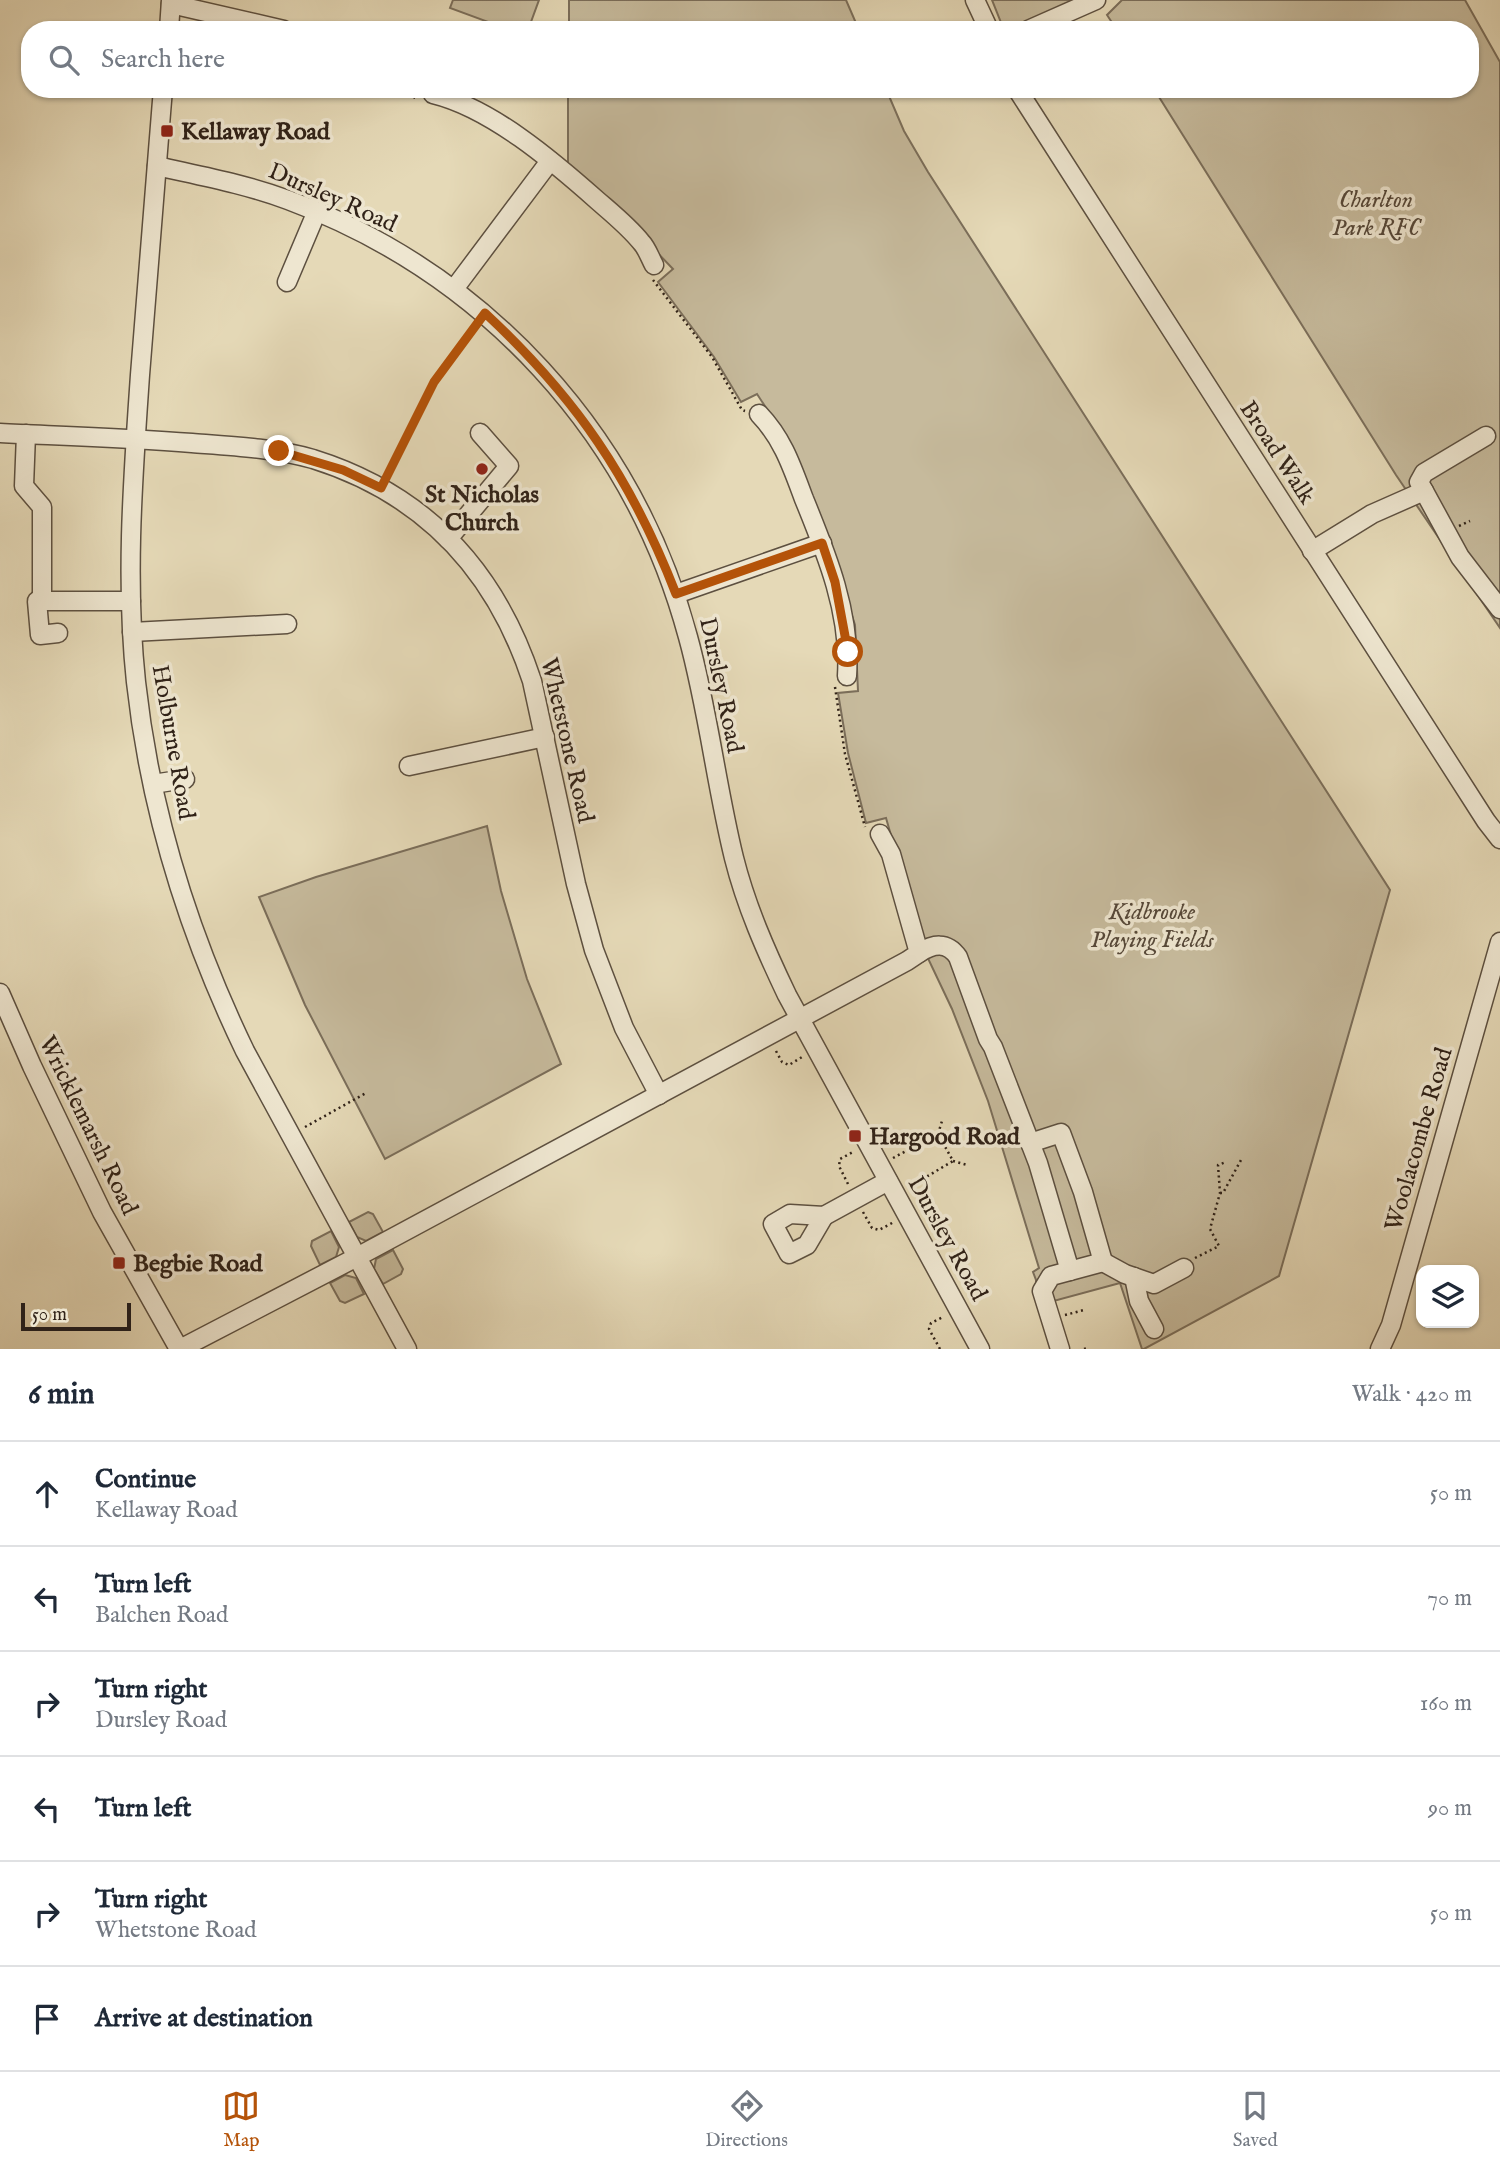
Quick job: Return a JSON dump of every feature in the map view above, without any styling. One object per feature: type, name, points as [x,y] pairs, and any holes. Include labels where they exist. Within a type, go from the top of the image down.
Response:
[{"type":"street","points":[[975,0],[985,21]]},
{"type":"street","points":[[1051,21],[1096,0]]},
{"type":"street","points":[[170,21],[171,2],[248,21]]},
{"type":"street","name":"Holburne Road","points":[[162,98],[135,439],[130,537],[136,681],[153,784],[176,876],[192,926],[227,1014],[407,1349]]},
{"type":"street","points":[[451,98],[488,117],[575,180],[642,243],[654,265]]},
{"type":"street","name":"Broad Walk","points":[[1023,98],[1312,551],[1500,839]]},
{"type":"street","points":[[454,289],[550,161]]},
{"type":"street","name":"Dursley Road","points":[[157,166],[243,185],[317,211],[385,244],[454,289],[485,313],[550,379],[593,433],[640,511],[676,594],[689,640],[734,859],[764,945],[800,1018],[958,1308],[973,1347]]},
{"type":"street","points":[[287,282],[317,211]]},
{"type":"street","points":[[759,414],[773,429],[787,456],[822,543],[844,620],[848,652],[847,676]]},
{"type":"street","name":"Whetstone Road","points":[[0,433],[135,439],[279,451],[343,470],[381,488],[420,514],[449,539],[480,575],[507,617],[522,648],[545,737],[576,884],[594,950],[624,1028],[659,1095]]},
{"type":"street","points":[[449,539],[509,467],[480,433]]},
{"type":"street","points":[[26,434],[24,486],[42,508],[42,601]]},
{"type":"street","points":[[1486,436],[1424,473],[1419,482],[1460,557],[1500,610]]},
{"type":"street","points":[[1312,551],[1372,513],[1424,491]]},
{"type":"street","points":[[676,594],[822,543]]},
{"type":"street","points":[[58,633],[40,635],[37,601],[131,601]]},
{"type":"street","points":[[132,632],[287,624]]},
{"type":"street","points":[[409,765],[545,737]]},
{"type":"street","points":[[153,784],[185,779]]},
{"type":"street","points":[[880,834],[891,854],[919,953]]},
{"type":"street","name":"Woolacombe Road","points":[[1380,1349],[1391,1325],[1500,942]]},
{"type":"street","points":[[180,1349],[357,1257],[436,1220],[659,1095],[940,944],[953,950],[958,957],[1030,1143],[1070,1271]]},
{"type":"street","name":"Wricklemarsh Road","points":[[0,993],[37,1078],[102,1212],[180,1349]]},
{"type":"street","points":[[1030,1143],[1061,1133],[1083,1192],[1103,1262]]},
{"type":"street","points":[[824,1216],[888,1181]]},
{"type":"street","points":[[1060,1349],[1042,1290],[1051,1276],[1103,1262],[1154,1284],[1184,1268]]},
{"type":"street","points":[[1133,1277],[1139,1301],[1154,1329]]},
{"type":"path","points":[[654,265],[652,278],[712,357],[742,411],[759,414]]},
{"type":"path","points":[[381,488],[434,382],[485,313]]},
{"type":"path","points":[[847,676],[835,686],[845,754],[865,829],[880,834]]},
{"type":"path","points":[[768,1036],[782,1062],[789,1065],[817,1049]]},
{"type":"path","points":[[300,1130],[366,1094]]},
{"type":"path","points":[[890,1160],[938,1134],[942,1121]]},
{"type":"path","points":[[938,1134],[953,1161],[967,1165]]},
{"type":"path","points":[[868,1143],[841,1159],[839,1166],[856,1199],[872,1228],[879,1230],[907,1215]]},
{"type":"path","points":[[1220,1193],[1223,1193],[1241,1160]]},
{"type":"path","points":[[906,1189],[953,1161]]},
{"type":"path","points":[[1184,1268],[1187,1263],[1219,1245],[1210,1229],[1220,1193],[1219,1165],[1226,1162]]},
{"type":"path","points":[[940,1349],[929,1329],[931,1323],[958,1308]]},
{"type":"green space","points":[[453,0],[539,0],[531,21],[485,21],[450,8]]},
{"type":"green space","points":[[569,0],[846,0],[855,21],[569,21]]},
{"type":"green space","points":[[992,0],[1079,0],[1038,21],[1000,21]]},
{"type":"green space","name":"Charlton Park RFC","points":[[1122,0],[1465,0],[1477,21],[1111,21],[1107,15]]},
{"type":"green space","name":"Charlton Park RFC","points":[[1479,25],[1500,62],[1500,628],[1396,475],[1160,98],[1479,98]]},
{"type":"green space","name":"Kidbrooke Playing Fields","points":[[568,98],[890,98],[904,131],[928,172],[1390,890],[1279,1276],[1144,1349],[1120,1283],[1050,1302],[1036,1293],[1033,1272],[1039,1268],[988,1101],[952,1009],[924,950],[886,818],[866,823],[848,753],[838,693],[858,691],[855,625],[829,544],[772,417],[757,394],[741,402],[714,357],[658,282],[673,269],[628,222],[568,169]]},
{"type":"green space","points":[[487,826],[501,891],[527,979],[561,1064],[385,1159],[305,1005],[259,897],[316,877]]},
{"type":"green space","points":[[368,1212],[373,1214],[383,1232],[366,1241],[357,1237],[349,1222]]},
{"type":"green space","points":[[331,1231],[339,1247],[336,1257],[320,1265],[311,1246],[312,1241]]},
{"type":"green space","points":[[393,1250],[403,1269],[401,1274],[383,1284],[374,1269],[376,1259]]},
{"type":"green space","points":[[345,1275],[356,1278],[364,1294],[345,1303],[340,1301],[330,1283]]},
{"type":"place","name":"Kellaway Road","points":[[167,131]]},
{"type":"place","name":"St Nicholas Church","points":[[482,469]]},
{"type":"place","name":"Hargood Road","points":[[855,1136]]},
{"type":"place","name":"Begbie Road","points":[[119,1263]]},
{"type":"route","points":[[279,451],[343,470],[381,488],[434,382],[485,313],[550,379],[593,433],[640,511],[676,594],[822,543],[835,582],[848,652]]}]
